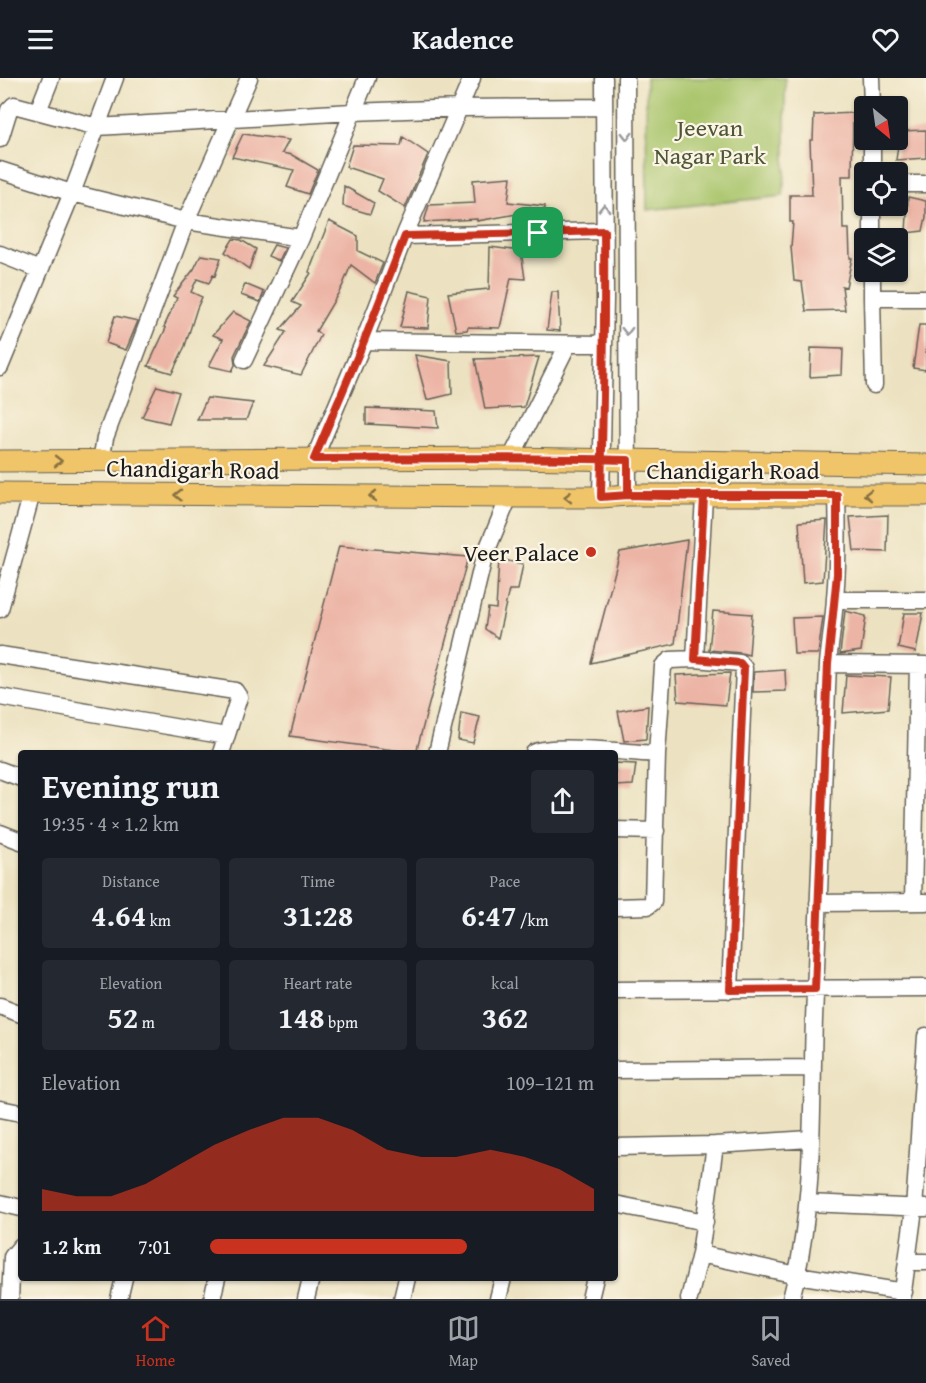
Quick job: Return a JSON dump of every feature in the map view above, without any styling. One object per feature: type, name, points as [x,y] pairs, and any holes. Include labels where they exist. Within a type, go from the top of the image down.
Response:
[{"type":"main road","name":"Chandigarh Road","points":[[0,461],[511,458],[926,465]]},
{"type":"main road","name":"Chandigarh Road","points":[[0,493],[509,497],[926,495]]},
{"type":"street","points":[[38,111],[51,78]]},
{"type":"street","points":[[0,367],[5,342],[40,270],[115,78]]},
{"type":"street","points":[[101,461],[105,438],[186,221],[249,78]]},
{"type":"street","points":[[243,360],[301,238],[367,78]]},
{"type":"street","points":[[314,459],[472,78]]},
{"type":"street","points":[[601,497],[604,344],[604,78]]},
{"type":"street","points":[[626,78],[628,495]]},
{"type":"street","points":[[871,78],[872,96]]},
{"type":"street","points":[[0,139],[12,106],[16,105],[97,127],[352,112],[460,108],[604,108]]},
{"type":"street","points":[[0,170],[72,193],[186,221],[301,238]]},
{"type":"street","points":[[908,184],[926,184]]},
{"type":"street","points":[[405,236],[604,231]]},
{"type":"street","points":[[0,254],[40,270]]},
{"type":"street","points":[[872,282],[874,385]]},
{"type":"street","points":[[872,298],[926,298]]},
{"type":"street","points":[[364,341],[604,344]]},
{"type":"street","points":[[511,458],[568,344]]},
{"type":"street","points":[[0,609],[32,493]]},
{"type":"street","points":[[791,1299],[808,1203],[828,664],[838,546],[837,495]]},
{"type":"street","points":[[438,750],[484,557],[509,497]]},
{"type":"street","points":[[695,659],[704,497]]},
{"type":"street","points":[[835,600],[926,600]]},
{"type":"street","points":[[0,655],[235,691],[239,697],[222,750]]},
{"type":"street","points":[[618,907],[652,904],[657,754],[663,666],[670,660],[695,659],[740,663],[744,668],[730,990]]},
{"type":"street","points":[[818,903],[919,902],[922,665],[828,664]]},
{"type":"street","points":[[0,698],[226,736]]},
{"type":"street","points":[[540,750],[586,750]]},
{"type":"street","points":[[618,752],[657,754]]},
{"type":"street","points":[[0,770],[18,777]]},
{"type":"street","points":[[618,830],[656,831]]},
{"type":"street","points":[[0,833],[18,840]]},
{"type":"street","points":[[618,990],[926,988]]},
{"type":"street","points":[[0,1006],[18,1013]]},
{"type":"street","points":[[700,1254],[903,1296],[907,1263],[920,1209],[926,1036]]},
{"type":"street","points":[[618,1070],[813,1068]]},
{"type":"street","points":[[0,1109],[18,1112]]},
{"type":"street","points":[[618,1147],[715,1145],[810,1139]]},
{"type":"street","points":[[689,1299],[700,1254],[715,1145]]},
{"type":"street","points":[[0,1203],[18,1207]]},
{"type":"street","points":[[808,1203],[920,1209]]},
{"type":"street","points":[[618,1205],[705,1222]]},
{"type":"street","points":[[10,1299],[12,1257],[18,1250]]},
{"type":"street","points":[[907,1263],[926,1262]]},
{"type":"street","points":[[119,1299],[123,1281]]},
{"type":"street","points":[[212,1299],[216,1281]]},
{"type":"street","points":[[306,1299],[310,1281]]},
{"type":"street","points":[[402,1299],[406,1281]]},
{"type":"street","points":[[498,1299],[502,1281]]},
{"type":"street","points":[[590,1299],[595,1281]]},
{"type":"green space","name":"Jeevan Nagar Park","points":[[646,78],[785,78],[783,196],[647,210]]},
{"type":"building","points":[[853,113],[852,176],[842,176],[843,229],[849,229],[850,258],[852,258],[846,287],[842,286],[845,310],[806,311],[802,282],[794,281],[790,195],[812,195],[810,140],[813,140],[814,115]]},
{"type":"building","points":[[926,130],[926,158],[896,160],[897,150],[908,150],[908,131]]},
{"type":"building","points":[[243,134],[289,140],[282,153],[292,155],[318,170],[308,194],[287,187],[294,170],[232,157]]},
{"type":"building","points":[[403,137],[428,154],[405,208],[378,191],[383,179],[346,167],[353,145],[401,146]]},
{"type":"building","points":[[511,177],[508,202],[545,206],[545,209],[477,221],[477,219],[424,222],[429,205],[475,203],[473,180]]},
{"type":"building","points":[[344,186],[374,203],[370,214],[343,206]]},
{"type":"building","points":[[908,197],[926,201],[923,231],[908,233]]},
{"type":"building","points":[[329,221],[358,236],[358,251],[383,263],[375,283],[351,265],[342,287],[316,331],[321,335],[301,375],[264,366],[286,332],[280,330],[301,306],[292,302],[311,273],[309,272]]},
{"type":"building","points":[[233,239],[241,240],[256,249],[249,269],[225,252]]},
{"type":"building","points":[[274,245],[285,248],[279,261],[268,256]]},
{"type":"building","points":[[490,247],[521,251],[525,279],[511,278],[500,328],[468,327],[467,330],[456,331],[448,293],[489,289]]},
{"type":"building","points":[[201,255],[221,258],[215,276],[213,275],[209,283],[197,279],[191,292],[202,297],[185,346],[172,373],[148,366],[177,298],[173,296],[194,269]]},
{"type":"building","points":[[245,284],[264,292],[260,302],[241,295]]},
{"type":"building","points":[[409,291],[431,296],[428,328],[400,327]]},
{"type":"building","points":[[552,292],[558,292],[560,331],[547,330]]},
{"type":"building","points":[[233,312],[251,321],[234,356],[235,365],[232,371],[209,366],[223,339],[213,335]]},
{"type":"building","points":[[115,316],[138,321],[126,350],[106,343]]},
{"type":"building","points":[[919,325],[926,325],[926,370],[913,368]]},
{"type":"building","points":[[811,348],[843,349],[842,375],[810,377]]},
{"type":"building","points":[[415,355],[451,361],[452,394],[427,400]]},
{"type":"building","points":[[539,357],[524,407],[485,409],[475,359]]},
{"type":"building","points":[[157,386],[179,392],[169,423],[142,417]]},
{"type":"building","points":[[207,398],[253,403],[246,420],[197,420]]},
{"type":"building","points":[[366,408],[436,411],[438,428],[366,424]]},
{"type":"building","points":[[888,515],[887,552],[854,551],[850,517]]},
{"type":"building","points":[[827,520],[823,581],[803,583],[799,522]]},
{"type":"building","points":[[687,540],[675,644],[591,663],[620,552]]},
{"type":"building","points":[[339,546],[468,557],[417,750],[394,750],[290,736]]},
{"type":"building","points":[[499,559],[523,564],[518,590],[509,590],[498,638],[485,629],[488,608],[496,609]]},
{"type":"building","points":[[713,611],[752,614],[749,655],[709,650]]},
{"type":"building","points":[[845,611],[866,616],[861,651],[840,654]]},
{"type":"building","points":[[904,613],[923,613],[916,652],[898,648]]},
{"type":"building","points":[[823,617],[818,654],[794,654],[792,618]]},
{"type":"building","points":[[785,670],[786,691],[753,692],[754,672]]},
{"type":"building","points":[[730,673],[726,705],[678,701],[676,675]]},
{"type":"building","points":[[846,675],[891,677],[888,709],[843,713]]},
{"type":"building","points":[[648,706],[646,739],[624,741],[618,711]]},
{"type":"building","points":[[461,713],[480,717],[473,743],[458,740]]},
{"type":"building","points":[[618,763],[636,764],[633,785],[618,786]]},
{"type":"place","name":"Veer Palace","points":[[591,552]]},
{"type":"route","points":[[538,233],[405,236],[314,459],[511,458],[602,459],[628,460],[628,495],[704,497],[695,659],[740,663],[744,668],[730,990],[815,989],[828,664],[837,574],[837,495],[704,497],[628,495],[601,497],[602,459],[605,299],[604,231],[538,233]]}]
